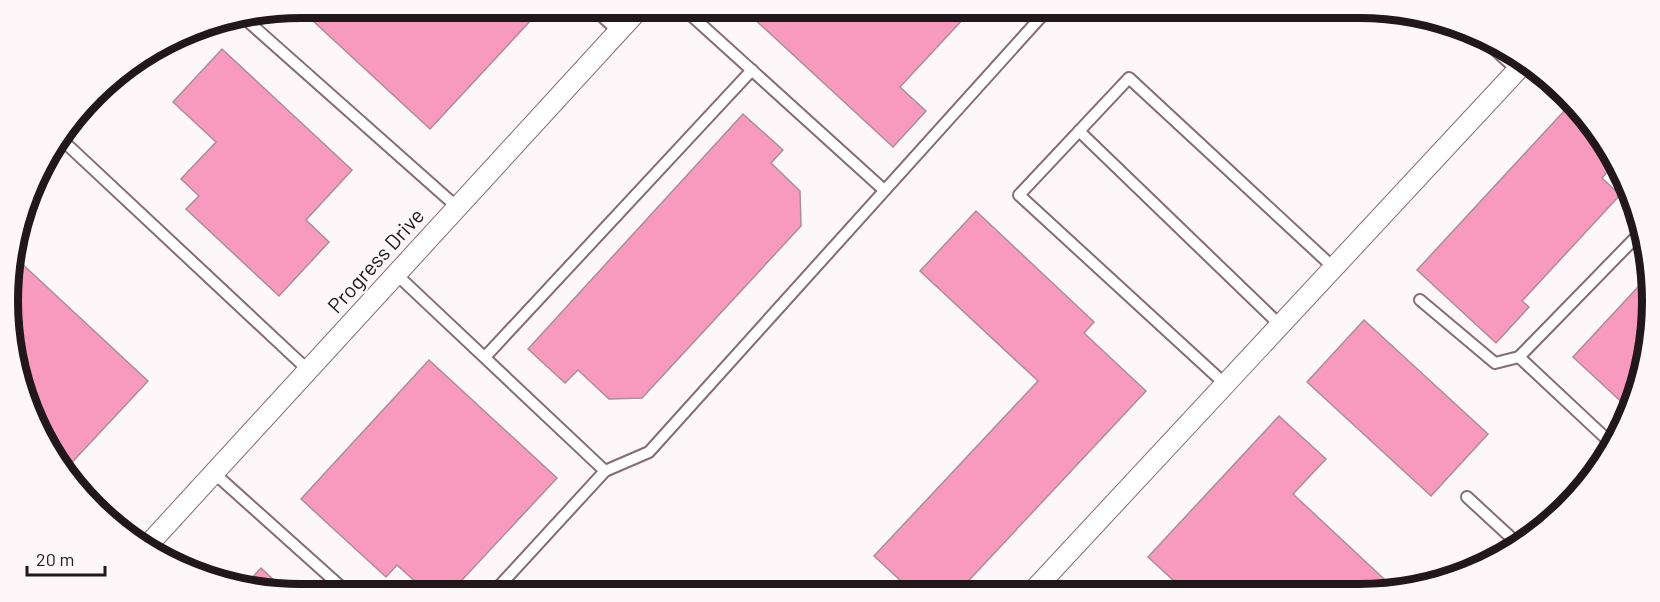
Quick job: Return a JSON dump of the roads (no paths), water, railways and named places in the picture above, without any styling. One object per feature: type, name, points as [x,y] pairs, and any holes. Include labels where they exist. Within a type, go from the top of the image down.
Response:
[{"type":"street","name":"Progress Drive","points":[[152,541],[630,18]]},
{"type":"street","points":[[1039,584],[1519,68]]},
{"type":"lane","points":[[604,18],[618,31]]},
{"type":"lane","points":[[694,18],[884,190]]},
{"type":"lane","points":[[501,584],[605,471],[649,452],[1040,18]]},
{"type":"lane","points":[[249,22],[457,207]]},
{"type":"lane","points":[[485,357],[752,70]]},
{"type":"lane","points":[[1225,384],[1019,195],[1079,131],[1129,78],[1334,268]]},
{"type":"lane","points":[[1079,131],[1280,325]]},
{"type":"lane","points":[[66,144],[308,370]]},
{"type":"lane","points":[[1420,300],[1495,363],[1519,357],[1635,238]]},
{"type":"lane","points":[[396,274],[605,471]]},
{"type":"lane","points":[[1519,357],[1606,438]]},
{"type":"lane","points":[[214,473],[338,584]]},
{"type":"lane","points":[[1467,497],[1512,539]]}]
